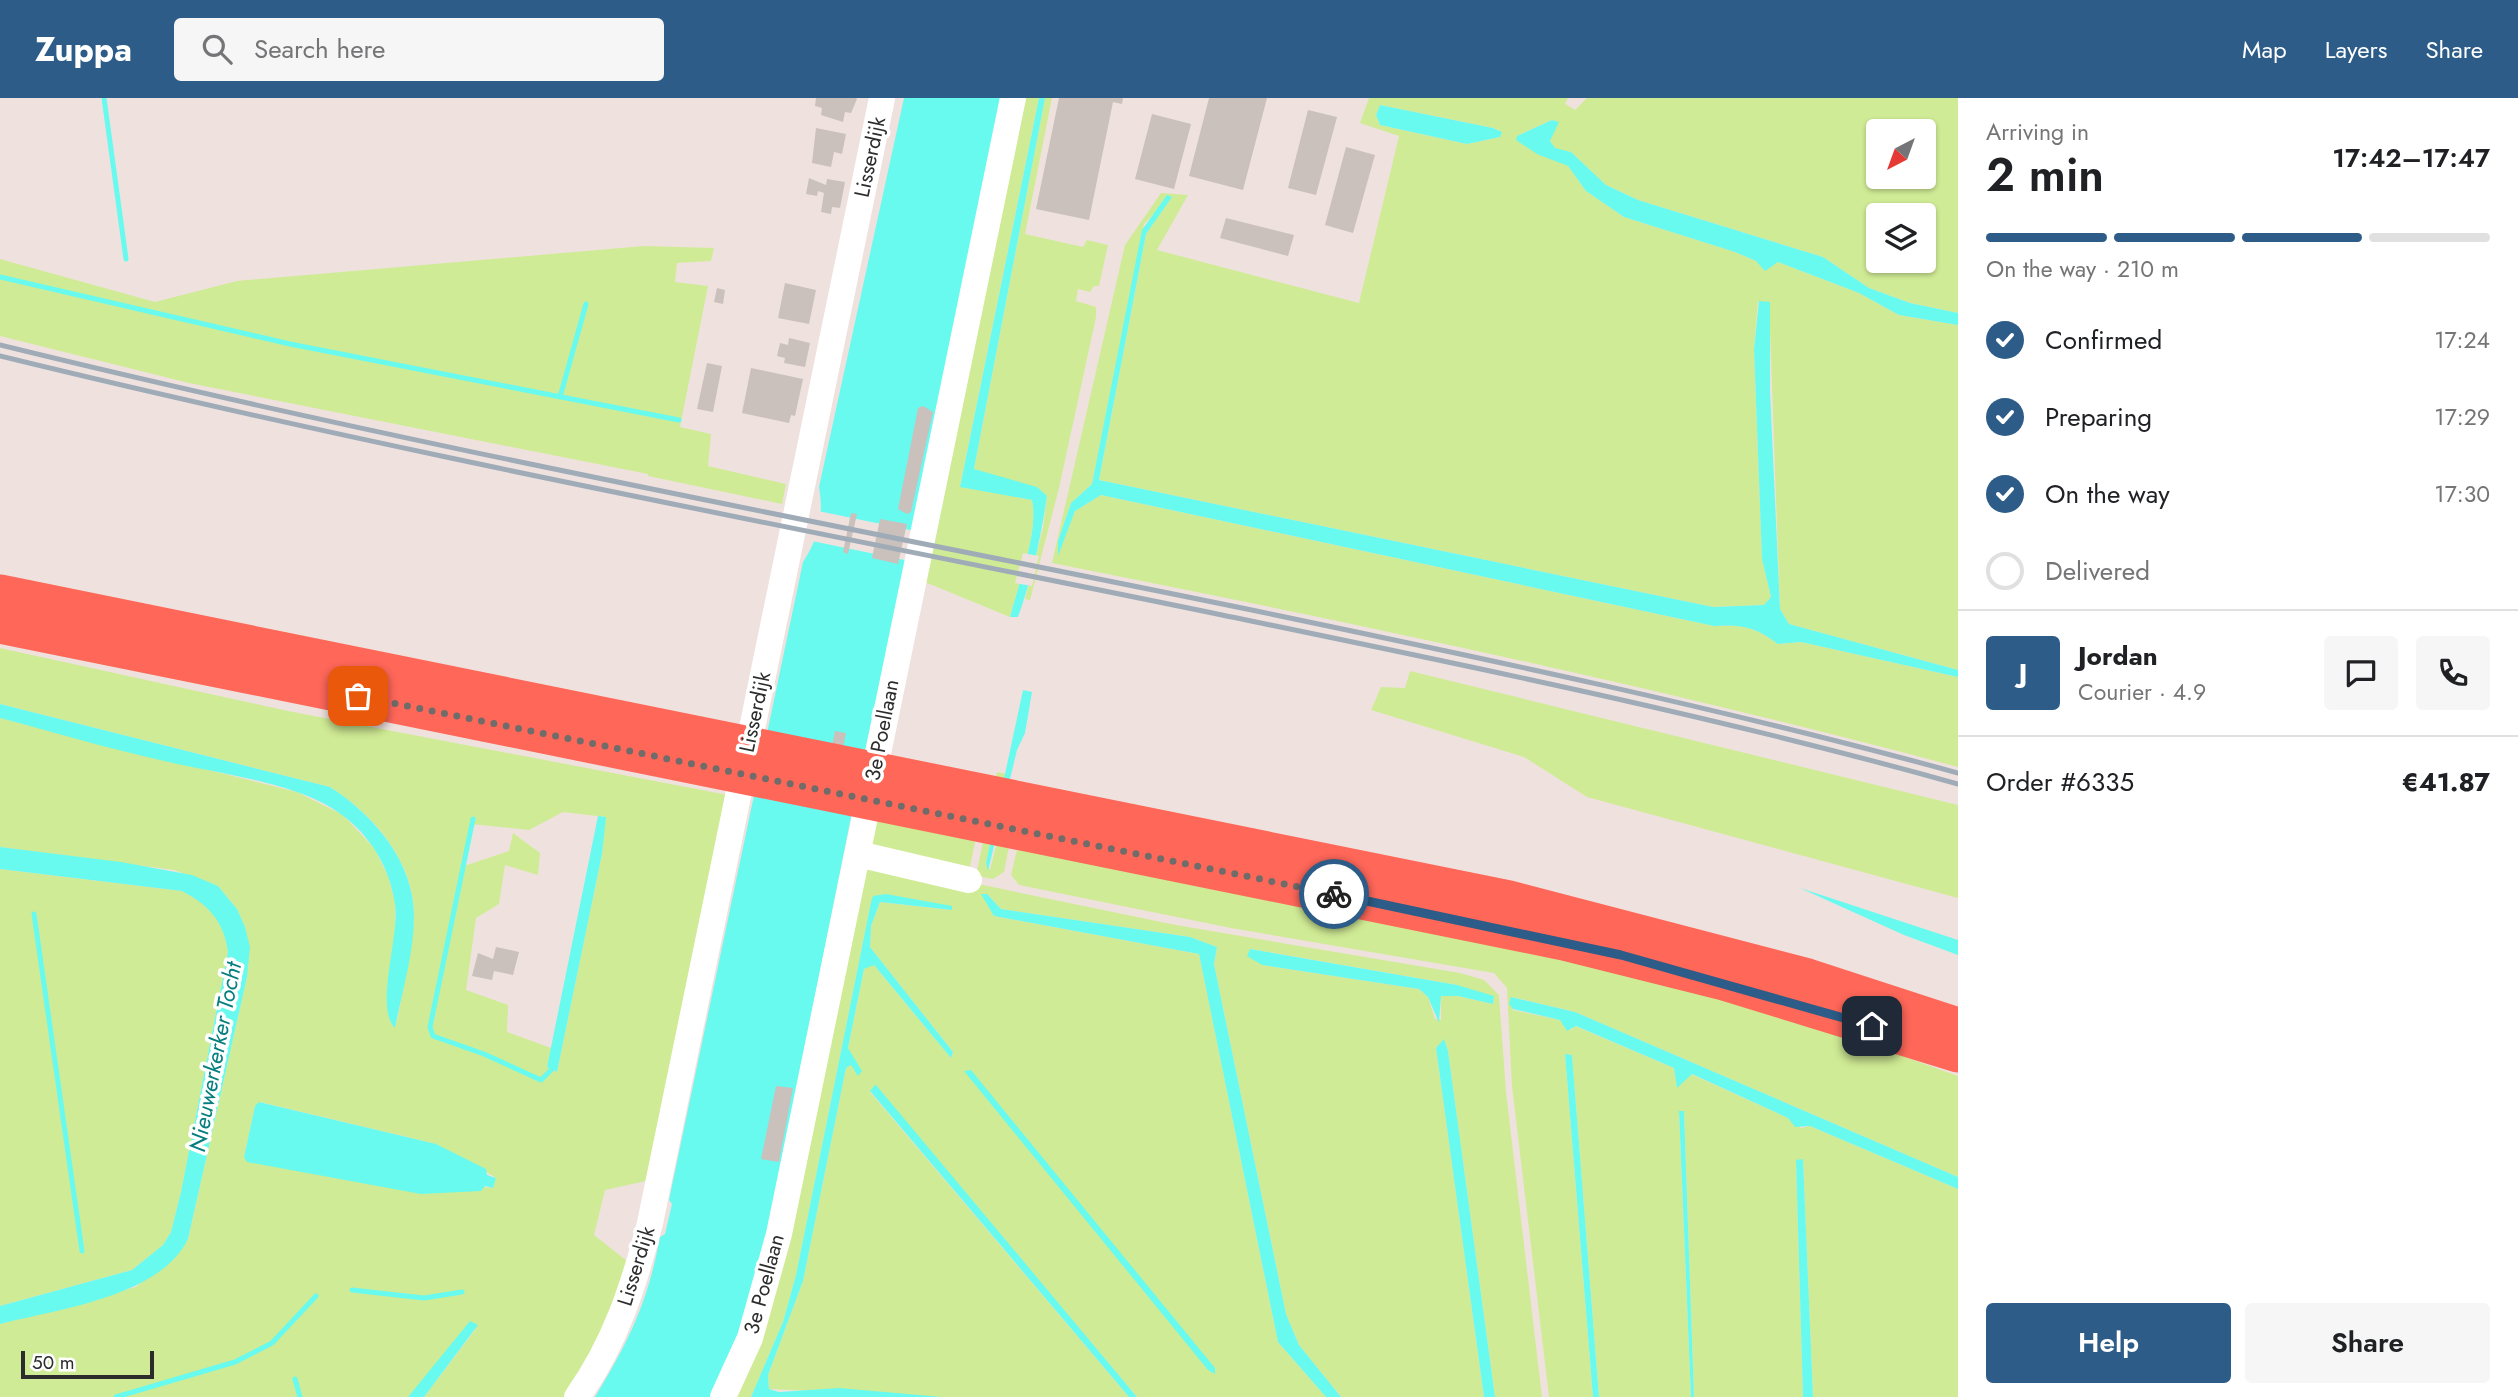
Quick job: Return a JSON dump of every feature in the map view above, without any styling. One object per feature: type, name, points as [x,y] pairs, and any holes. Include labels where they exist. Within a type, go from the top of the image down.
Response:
[{"type":"highway","points":[[0,593],[603,731],[1045,821],[1598,950],[1724,982],[1953,1047]]},
{"type":"highway","points":[[0,625],[603,731]]},
{"type":"street","name":"Lisserdijk","points":[[577,1397],[603,1355],[629,1297],[650,1223],[882,98]]},
{"type":"street","name":"3e Poellaan","points":[[723,1397],[750,1338],[764,1297],[1013,98]]},
{"type":"street","points":[[858,854],[969,880]]},
{"type":"green space","points":[[1018,98],[1039,98],[960,486],[1032,500],[1033,527],[1010,617],[920,580]]},
{"type":"green space","points":[[1045,98],[1052,98],[1025,234],[1083,247],[1087,240],[1108,245],[1099,286],[1094,286],[1090,292],[1078,289],[1076,301],[1096,307],[1096,317],[1059,488],[1030,600],[1025,599],[1043,528],[1047,496],[974,469]]},
{"type":"green space","points":[[1369,98],[1568,98],[1565,104],[1575,110],[1587,98],[1958,98],[1958,313],[1910,303],[1869,288],[1823,257],[1638,200],[1606,185],[1571,152],[1555,149],[1550,141],[1558,122],[1552,120],[1517,136],[1568,166],[1586,191],[1624,217],[1735,252],[1756,261],[1765,270],[1778,262],[1859,293],[1899,315],[1958,325],[1958,670],[1789,624],[1780,609],[1769,302],[1758,302],[1754,349],[1762,558],[1771,597],[1764,605],[1713,607],[1099,480],[1146,234],[1171,197],[1144,224],[1092,484],[1071,503],[1058,541],[1058,553],[1075,511],[1101,495],[1714,626],[1748,628],[1778,644],[1801,642],[1958,677],[1958,767],[1620,683],[1280,609],[1052,563],[1125,245],[1161,193],[1188,195],[1157,250],[1359,303],[1399,136],[1360,123]],"holes":[[[1380,105],[1499,130],[1500,137],[1467,144],[1380,125],[1376,115]]]},
{"type":"green space","points":[[644,246],[714,248],[711,261],[677,263],[675,282],[708,286],[680,427],[711,434],[708,466],[786,484],[782,504],[648,474],[189,383],[0,336],[0,259],[155,302],[237,281]]},
{"type":"green space","points":[[0,648],[288,711],[728,795],[646,1181],[605,1190],[594,1235],[627,1261],[617,1304],[567,1397],[424,1397],[478,1326],[408,1397],[0,1397],[0,1324],[136,1287],[188,1239],[247,977],[245,927],[237,909],[218,886],[174,870],[0,847],[0,718],[297,792],[343,815],[374,848],[388,876],[395,900],[396,940],[387,985],[395,1027],[414,916],[407,877],[389,841],[362,811],[330,787],[0,704]],"holes":[[[563,812],[605,817],[602,854],[557,1072],[547,1067],[551,1048],[507,1032],[508,1005],[466,990],[476,918],[499,904],[505,865],[538,875],[540,853],[513,833],[509,851],[461,867],[471,824],[529,830]],[[260,1102],[436,1144],[495,1177],[493,1188],[244,1157],[255,1106]]]},
{"type":"green space","points":[[1410,671],[1958,805],[1958,898],[1587,797],[1524,757],[1371,710],[1381,687],[1405,688]]},
{"type":"green space","points":[[997,772],[1006,774],[986,863],[990,870],[1010,788],[1020,790],[1004,872],[993,879],[976,876]]},
{"type":"green space","points":[[872,816],[976,838],[969,871],[870,852]]},
{"type":"green space","points":[[1019,841],[1639,976],[1819,1026],[1958,1076],[1958,1177],[1575,1012],[1512,997],[1513,1010],[1560,1020],[1571,1030],[1575,1026],[1674,1068],[1677,1087],[1691,1074],[1788,1118],[1801,1128],[1810,1126],[1958,1189],[1958,1397],[1813,1397],[1803,1160],[1796,1160],[1803,1397],[1694,1397],[1684,1112],[1679,1112],[1691,1397],[1599,1397],[1572,1055],[1565,1054],[1593,1397],[1549,1397],[1512,1086],[1507,988],[1494,973],[1231,928],[1019,885],[1011,875]]},
{"type":"green space","points":[[891,866],[1176,925],[1460,973],[1484,980],[1499,995],[1506,1092],[1542,1397],[1495,1397],[1448,1051],[1444,1040],[1436,1048],[1484,1397],[1341,1397],[1299,1345],[1286,1314],[1214,964],[1217,947],[1190,937],[1001,909],[987,894],[994,916],[1199,954],[1278,1342],[1326,1397],[1137,1397],[875,1085],[870,1092],[1129,1397],[942,1397],[769,1389],[768,1375],[803,1281],[846,1068],[851,1065],[848,1048],[864,969],[873,964],[951,1058],[953,1052],[870,947],[871,926],[880,902],[951,910],[886,894],[871,902],[796,1275],[783,1322],[751,1397],[730,1397],[864,868]],"holes":[[[1251,949],[1457,985],[1494,997],[1493,1004],[1458,996],[1441,996],[1441,1020],[1435,1019],[1428,997],[1419,989],[1262,965]]]},
{"type":"green space","points":[[0,869],[182,891],[214,915],[223,931],[228,952],[181,1192],[171,1232],[163,1245],[132,1270],[0,1306]]},
{"type":"water","points":[[904,98],[1004,98],[851,817],[755,1294],[712,1397],[595,1397],[636,1320],[650,1282],[660,1237],[665,1234],[672,1204],[669,1200],[803,562],[819,526],[819,487]]},
{"type":"water","points":[[1039,98],[1045,98],[974,469],[1037,487],[1047,496],[1028,587],[1018,617],[1010,617],[1033,527],[1032,500],[960,487]]},
{"type":"water","points":[[1380,105],[1502,132],[1500,137],[1467,144],[1380,125],[1376,115]]},
{"type":"water","points":[[1552,120],[1559,122],[1550,141],[1555,148],[1571,152],[1606,185],[1638,200],[1823,257],[1869,288],[1910,303],[1958,313],[1958,325],[1899,315],[1859,293],[1778,262],[1765,271],[1756,261],[1735,252],[1624,217],[1586,191],[1568,166],[1537,154],[1516,140],[1517,136]]},
{"type":"water","points":[[1167,195],[1172,197],[1146,234],[1099,480],[1713,607],[1764,605],[1771,597],[1762,559],[1754,349],[1759,301],[1770,302],[1770,391],[1780,609],[1789,624],[1958,670],[1958,677],[1801,642],[1778,644],[1748,628],[1714,626],[1101,495],[1075,511],[1058,556],[1058,541],[1071,503],[1092,484],[1142,230]]},
{"type":"water","points":[[1023,690],[1032,692],[1025,733],[1017,750],[988,871],[986,863]]},
{"type":"water","points":[[0,704],[330,787],[362,811],[389,842],[399,859],[412,896],[412,944],[395,1028],[389,1018],[387,988],[396,918],[395,904],[384,866],[370,843],[352,823],[303,794],[0,718]]},
{"type":"water","points":[[598,816],[606,817],[602,854],[557,1072],[547,1067]]},
{"type":"water","name":"Nieuwerkerker Tocht","points":[[0,847],[121,862],[192,875],[218,886],[237,909],[250,947],[247,977],[188,1239],[174,1259],[155,1275],[132,1287],[78,1306],[0,1324],[0,1306],[132,1270],[163,1245],[171,1232],[228,952],[223,932],[214,916],[200,902],[182,891],[0,869]]},
{"type":"water","points":[[1800,888],[1958,940],[1958,955],[1904,935]]},
{"type":"water","points":[[886,894],[952,906],[952,910],[880,902],[871,926],[870,947],[953,1052],[951,1058],[874,965],[864,969],[848,1048],[862,1071],[858,1076],[851,1065],[846,1068],[803,1281],[768,1375],[769,1389],[779,1392],[839,1388],[942,1397],[751,1397],[783,1322],[796,1275],[871,902],[873,896]]},
{"type":"water","points":[[981,894],[987,894],[1001,909],[1190,937],[1217,947],[1214,964],[1286,1314],[1299,1345],[1341,1397],[1326,1397],[1278,1342],[1199,954],[994,916]]},
{"type":"water","points":[[1250,949],[1457,985],[1494,996],[1493,1004],[1458,996],[1441,996],[1439,1023],[1428,997],[1419,989],[1262,965],[1247,956]]},
{"type":"water","points":[[1511,997],[1575,1012],[1958,1177],[1958,1189],[1810,1126],[1795,1127],[1788,1118],[1692,1074],[1677,1088],[1674,1068],[1576,1026],[1567,1031],[1560,1020],[1513,1009],[1509,1004]]},
{"type":"water","points":[[1444,1039],[1448,1051],[1495,1397],[1484,1397],[1436,1048]]},
{"type":"water","points":[[1565,1054],[1572,1055],[1599,1397],[1593,1397]]},
{"type":"water","points":[[971,1070],[1215,1368],[1215,1374],[1208,1370],[964,1071]]},
{"type":"water","points":[[875,1085],[1137,1397],[1129,1397],[870,1091]]},
{"type":"water","points":[[259,1102],[436,1144],[486,1169],[487,1175],[496,1178],[493,1188],[485,1186],[481,1191],[421,1194],[247,1162],[244,1157],[255,1106]]},
{"type":"water","points":[[1679,1111],[1684,1111],[1694,1397],[1691,1397]]},
{"type":"water","points":[[1803,1159],[1813,1397],[1803,1397],[1796,1160]]},
{"type":"water","points":[[470,1321],[478,1325],[424,1397],[408,1397]]},
{"type":"pier","points":[[818,511],[915,531],[909,561],[812,541]]},
{"type":"pier","points":[[1023,553],[1039,556],[1032,586],[1015,583]]},
{"type":"building","points":[[816,98],[857,99],[851,113],[845,112],[843,122],[821,115],[822,108],[815,106]]},
{"type":"building","points":[[1059,98],[1123,98],[1122,104],[1113,102],[1089,220],[1036,209]]},
{"type":"building","points":[[1209,98],[1267,98],[1243,190],[1189,176]]},
{"type":"building","points":[[1308,110],[1337,117],[1316,195],[1288,188]]},
{"type":"building","points":[[1152,114],[1191,124],[1174,189],[1135,179]]},
{"type":"building","points":[[816,128],[846,134],[842,154],[834,152],[831,167],[812,163]]},
{"type":"building","points":[[1346,147],[1375,155],[1353,233],[1325,225]]},
{"type":"building","points":[[809,178],[826,185],[827,179],[845,182],[840,208],[832,207],[831,214],[821,212],[824,193],[818,191],[817,196],[806,194]]},
{"type":"building","points":[[1226,218],[1294,235],[1288,256],[1220,238]]},
{"type":"building","points":[[785,283],[816,290],[809,324],[778,318]]},
{"type":"building","points":[[717,288],[725,290],[723,304],[714,302]]},
{"type":"building","points":[[789,338],[810,343],[805,367],[784,363],[785,358],[777,356],[780,343],[788,345]]},
{"type":"building","points":[[707,363],[722,366],[713,412],[697,409]]},
{"type":"building","points":[[751,368],[803,379],[795,416],[791,415],[789,423],[742,413]]},
{"type":"building","points":[[923,406],[933,412],[911,512],[907,514],[898,509],[918,408]]},
{"type":"building","points":[[851,513],[857,514],[848,554],[843,552]]},
{"type":"building","points":[[880,519],[907,524],[898,564],[872,558]]},
{"type":"building","points":[[835,731],[846,733],[830,811],[819,809]]},
{"type":"building","points":[[496,947],[519,952],[513,975],[494,971],[492,980],[472,976],[478,953],[493,959]]},
{"type":"building","points":[[776,1086],[793,1088],[779,1162],[761,1159]]},
{"type":"waterway","points":[[104,98],[126,259]]},
{"type":"waterway","points":[[0,277],[290,344],[679,420]]},
{"type":"waterway","points":[[560,397],[586,304]]},
{"type":"waterway","points":[[473,819],[430,1027],[433,1036],[484,1054],[541,1080],[552,1069],[553,1063]]},
{"type":"waterway","points":[[34,914],[82,1251]]},
{"type":"waterway","points":[[352,1290],[424,1298],[462,1292]]},
{"type":"waterway","points":[[116,1397],[235,1362],[272,1343],[316,1296]]},
{"type":"waterway","points":[[295,1379],[300,1397]]},
{"type":"railway","points":[[0,345],[464,450],[1512,665],[1691,705],[1958,773]]},
{"type":"railway","points":[[0,356],[457,459],[1499,673],[1775,736],[1958,784]]},
{"type":"way so far","points":[[358,696],[1334,894]]},
{"type":"route","points":[[1334,894],[1621,955],[1872,1026]]}]
